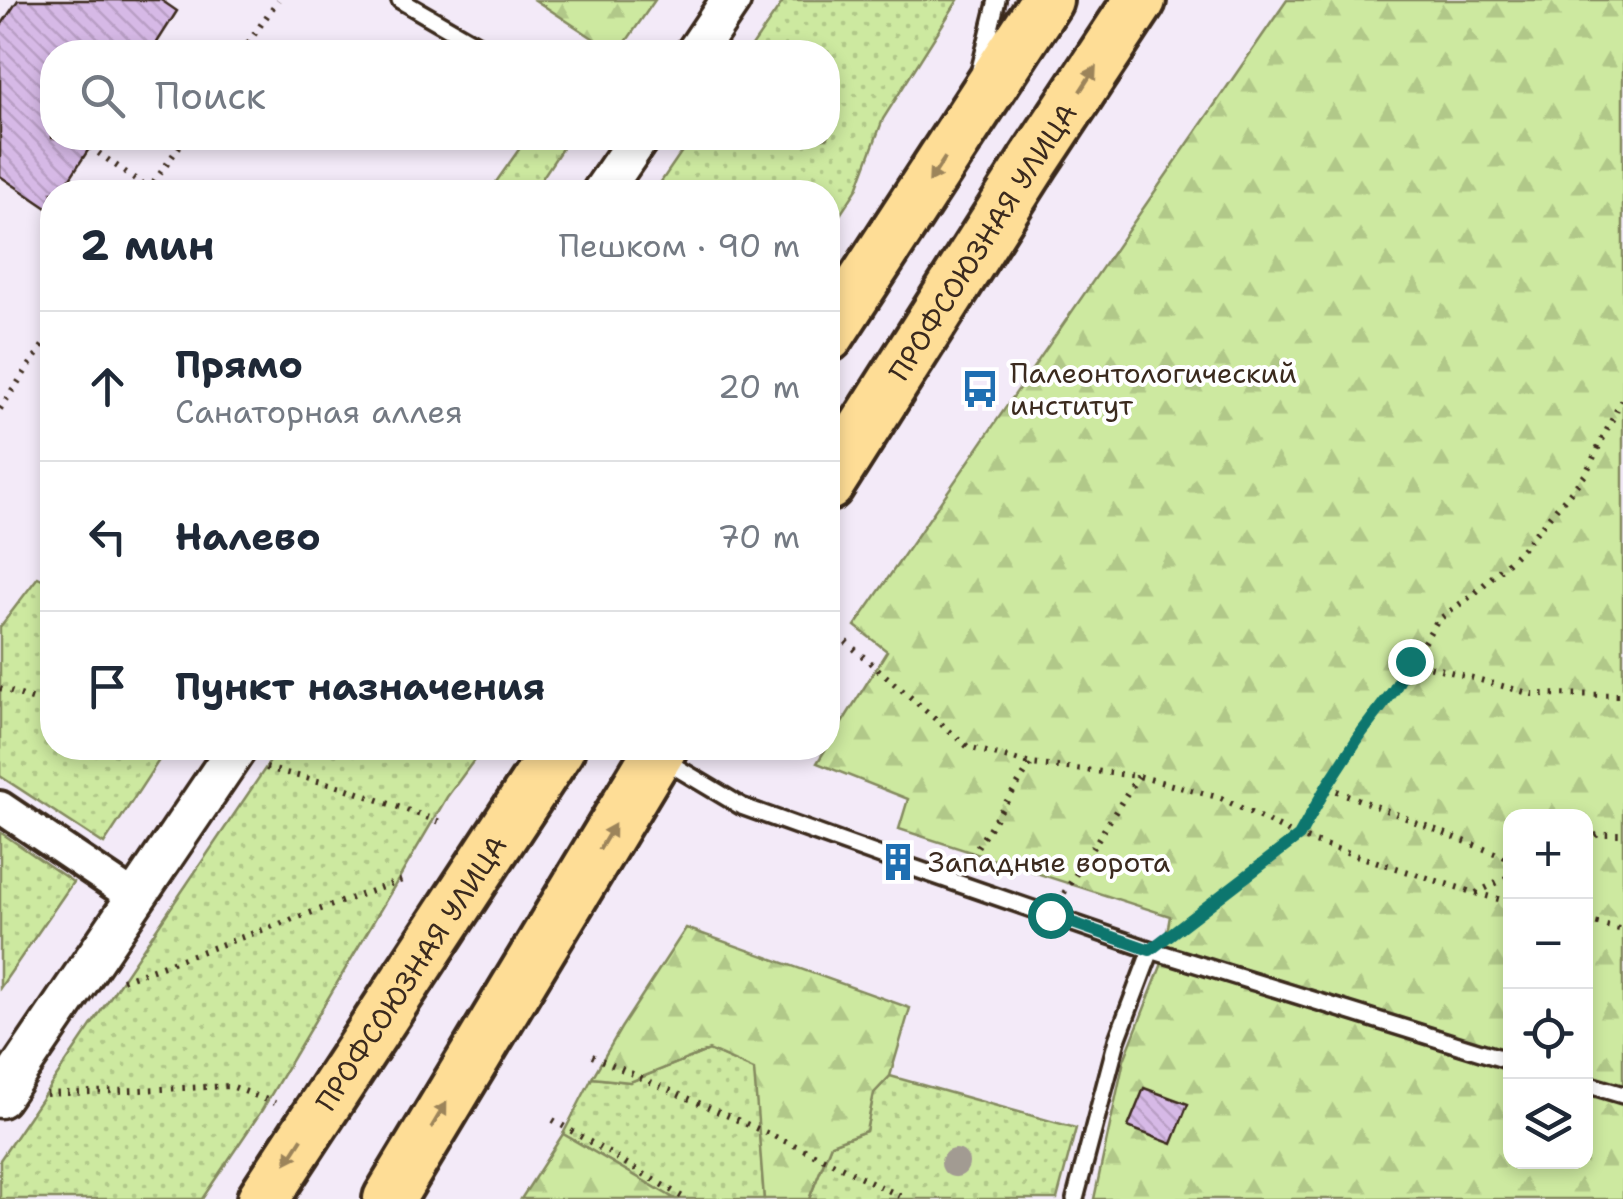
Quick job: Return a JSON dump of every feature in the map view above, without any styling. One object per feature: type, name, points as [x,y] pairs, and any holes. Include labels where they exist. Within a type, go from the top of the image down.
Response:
[{"type":"main road","points":[[840,318],[1047,0]]},
{"type":"main road","name":"ПРОФСОЮЗНАЯ УЛИЦА","points":[[840,466],[1140,0]]},
{"type":"main road","name":"ПРОФСОЮЗНАЯ УЛИЦА","points":[[263,1199],[550,760]]},
{"type":"main road","points":[[389,1199],[654,760]]},
{"type":"street","points":[[704,40],[731,0]]},
{"type":"street","points":[[609,180],[627,150]]},
{"type":"street","points":[[1,1097],[135,898],[245,760]]},
{"type":"street","points":[[0,807],[135,898]]},
{"type":"lane","points":[[400,0],[469,40]]},
{"type":"lane","points":[[968,121],[996,0]]},
{"type":"lane","points":[[672,760],[741,806],[1150,950],[1503,1059]]},
{"type":"lane","points":[[1075,1199],[1117,1040],[1150,950]]},
{"type":"lane","points":[[1593,1086],[1623,1095]]},
{"type":"path","points":[[250,40],[278,0]]},
{"type":"path","points":[[94,150],[134,180]]},
{"type":"path","points":[[155,180],[176,150]]},
{"type":"path","points":[[0,409],[40,350]]},
{"type":"path","points":[[1150,950],[1299,836],[1327,786],[1437,621],[1475,593],[1521,550],[1585,475],[1623,397]]},
{"type":"path","points":[[840,637],[968,747],[1031,764],[1138,776],[1221,798],[1299,836],[1503,900]]},
{"type":"path","points":[[1410,661],[1532,694],[1623,695]]},
{"type":"path","points":[[0,688],[40,702]]},
{"type":"path","points":[[257,760],[446,824]]},
{"type":"path","points":[[480,760],[482,764]]},
{"type":"path","points":[[954,882],[1031,764]]},
{"type":"path","points":[[1050,915],[1138,776]]},
{"type":"path","points":[[1327,786],[1503,856]]},
{"type":"path","points":[[1593,836],[1623,834]]},
{"type":"path","points":[[111,984],[408,878]]},
{"type":"path","points":[[1475,893],[1503,879]]},
{"type":"path","points":[[1593,923],[1623,930]]},
{"type":"path","points":[[592,1056],[906,1199]]},
{"type":"path","points":[[1,1097],[231,1086],[276,1103]]},
{"type":"path","points":[[553,1120],[686,1199]]},
{"type":"green space","points":[[535,0],[655,0],[627,40],[596,40]]},
{"type":"green space","points":[[784,0],[958,0],[883,119],[857,189],[840,215],[840,180],[662,180],[683,150],[840,150],[840,40],[756,40]]},
{"type":"green space","points":[[1287,0],[1623,0],[1623,1199],[1094,1199],[1124,1060],[1161,966],[1170,916],[899,829],[908,799],[817,763],[840,760],[840,726],[887,651],[855,626]]},
{"type":"green space","points":[[519,150],[561,150],[541,180],[497,180]]},
{"type":"green space","points":[[40,578],[40,760],[159,760],[104,844],[0,776],[0,627]]},
{"type":"green space","points":[[271,760],[474,760],[447,797],[262,1110],[202,1199],[0,1199],[0,1160]]},
{"type":"green space","points":[[0,832],[73,882],[0,988]]},
{"type":"green space","points":[[686,928],[910,1008],[890,1076],[874,1093],[866,1131],[831,1144],[809,1199],[764,1199],[754,1070],[709,1050],[630,1082],[592,1078]]},
{"type":"green space","points":[[709,1050],[755,1070],[764,1199],[675,1199],[563,1134],[592,1078],[630,1082]]},
{"type":"green space","points":[[890,1076],[1076,1128],[1057,1199],[809,1199],[831,1144],[866,1131],[874,1093]]},
{"type":"green space","points":[[563,1134],[675,1199],[521,1199]]},
{"type":"building","points":[[18,0],[161,0],[177,11],[159,40],[40,40],[40,150],[88,150],[69,180],[40,180],[40,203],[0,176],[0,27]]},
{"type":"building","points":[[1144,1088],[1188,1104],[1172,1144],[1128,1127]]},
{"type":"place","name":"Палеонтологический институт","points":[[980,389]]},
{"type":"place","name":"Западные ворота","points":[[898,862]]},
{"type":"route","points":[[1050,915],[1150,950],[1299,836],[1327,786],[1410,661]]}]
